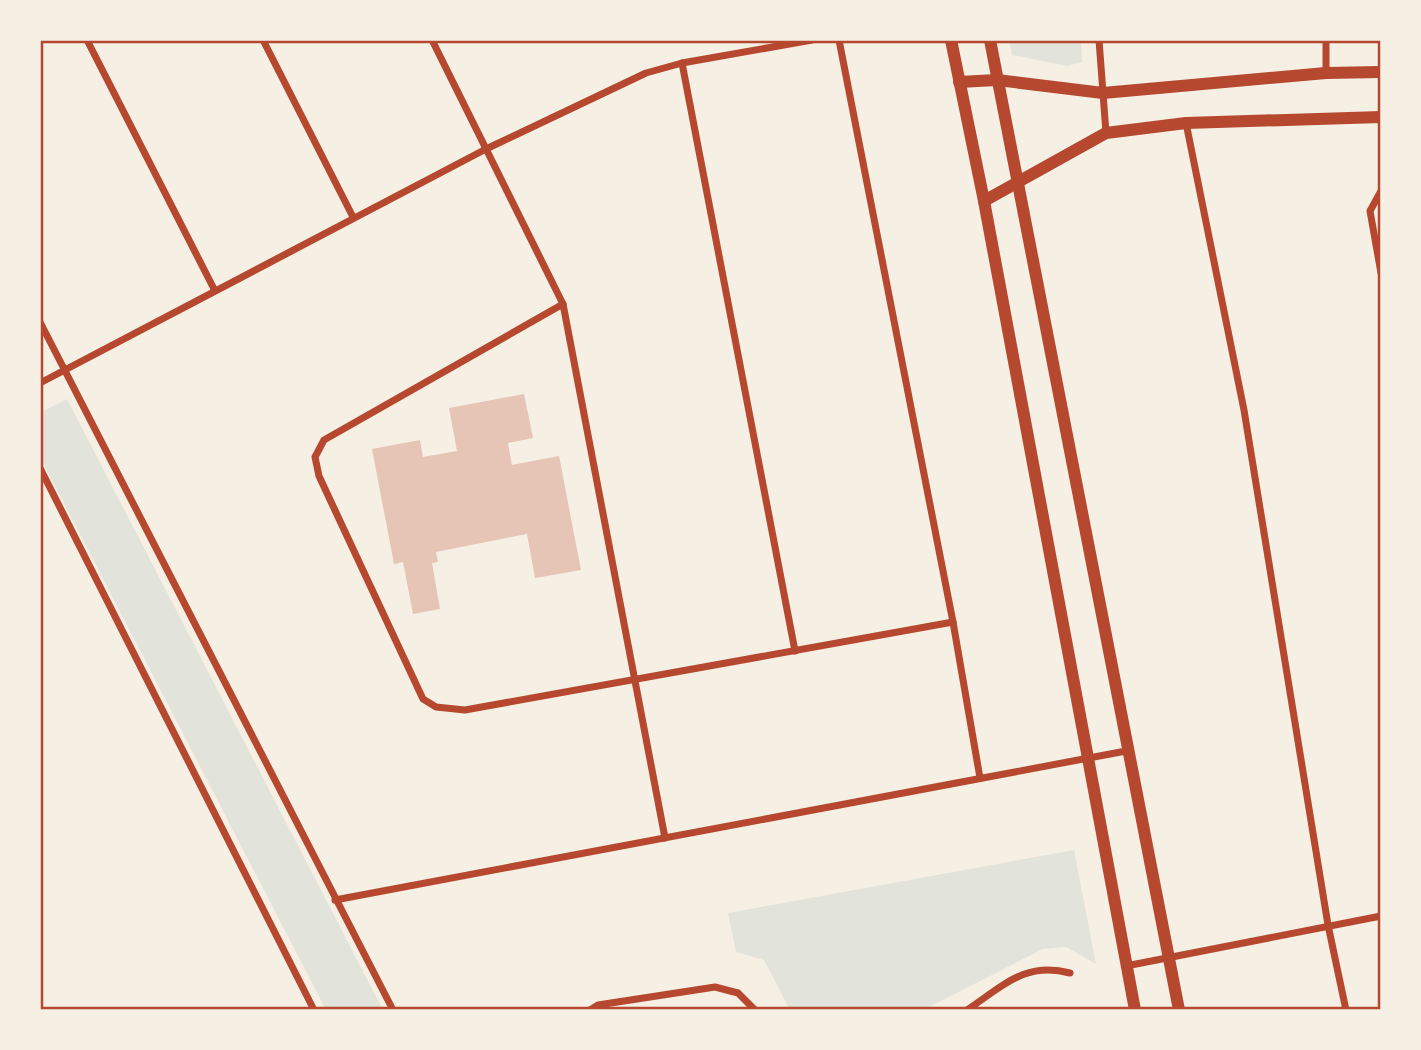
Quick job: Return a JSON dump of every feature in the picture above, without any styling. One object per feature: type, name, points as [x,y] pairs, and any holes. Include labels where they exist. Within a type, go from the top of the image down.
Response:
[{"type":"street","points":[[87,40],[214,289]]},
{"type":"street","points":[[264,40],[354,217]]},
{"type":"street","points":[[432,40],[563,304],[637,678],[665,838]]},
{"type":"street","points":[[40,383],[214,289],[486,149],[646,73],[682,63],[812,40]]},
{"type":"street","points":[[839,40],[953,622],[979,778]]},
{"type":"street","points":[[951,40],[984,201],[1135,1010]]},
{"type":"street","points":[[990,40],[1126,751],[1179,1010]]},
{"type":"street","points":[[1099,40],[1106,133]]},
{"type":"street","points":[[1326,40],[1326,73]]},
{"type":"street","points":[[682,63],[795,650]]},
{"type":"street","points":[[958,82],[997,80],[1103,93],[1326,73],[1381,72]]},
{"type":"street","points":[[984,201],[1106,133],[1185,123],[1381,117]]},
{"type":"street","points":[[1185,123],[1265,530],[1328,925],[1346,1010]]},
{"type":"street","points":[[1381,191],[1370,211],[1381,273]]},
{"type":"street","points":[[563,304],[324,440],[315,457],[319,476],[422,699],[436,707],[465,710],[953,622]]},
{"type":"street","points":[[40,322],[393,1010]]},
{"type":"street","points":[[40,468],[314,1010]]},
{"type":"street","points":[[335,900],[1126,751]]},
{"type":"street","points":[[1126,966],[1381,916]]},
{"type":"street","points":[[967,1010],[1020,974],[1051,968],[1070,973]]},
{"type":"street","points":[[590,1010],[598,1005],[715,987],[738,993],[755,1010]]},
{"type":"shaded area","points":[[1009,40],[1081,40],[1082,62],[1067,66],[1012,55]]},
{"type":"shaded area","points":[[67,399],[383,1010],[326,1010],[40,457],[40,413]]},
{"type":"shaded area","points":[[1074,850],[1096,964],[1066,947],[1043,949],[923,1010],[790,1010],[764,960],[736,952],[728,913]]},
{"type":"building","points":[[524,394],[533,438],[508,443],[512,465],[559,456],[581,570],[535,578],[527,534],[436,552],[438,562],[432,563],[440,609],[413,614],[403,562],[394,564],[372,449],[420,440],[423,457],[457,451],[449,408]]}]
